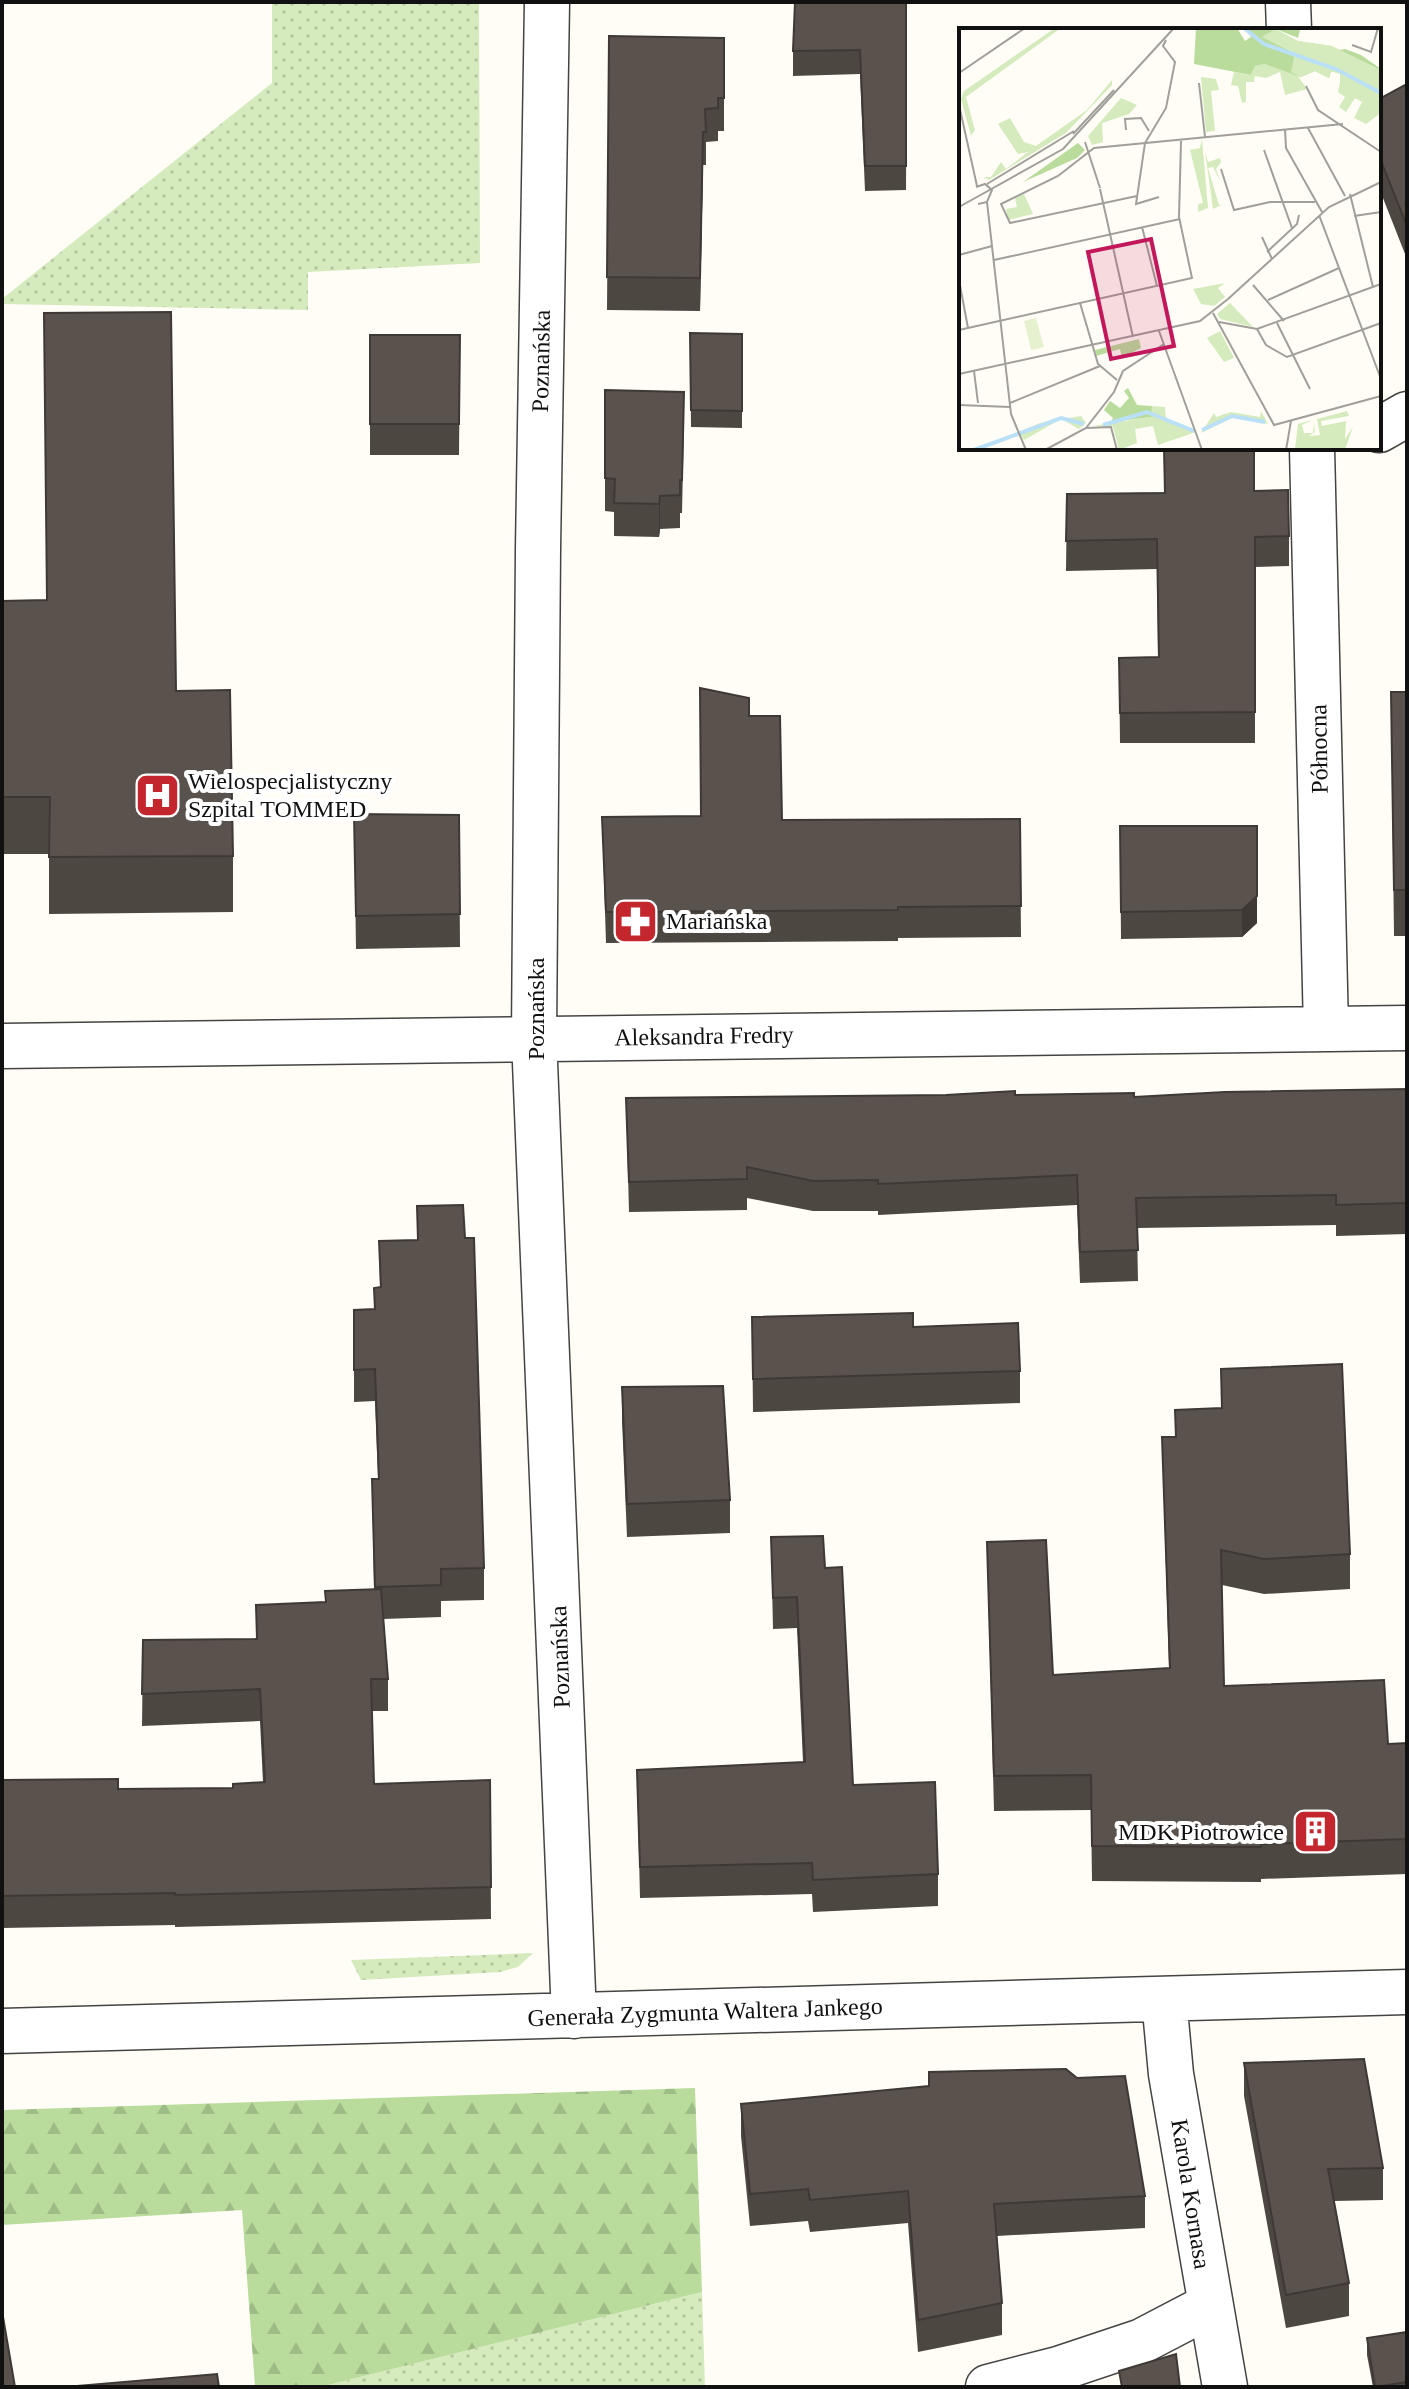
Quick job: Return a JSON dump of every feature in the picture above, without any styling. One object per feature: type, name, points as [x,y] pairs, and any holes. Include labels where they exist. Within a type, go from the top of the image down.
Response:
[{"type":"street","name":"Poznańska","points":[[547,2],[534,1038],[574,2016]]},
{"type":"street","points":[[1288,2],[1289,28]]},
{"type":"street","points":[[1381,429],[1407,414]]},
{"type":"street","name":"Północna","points":[[1324,455],[1326,1029]]},
{"type":"street","name":"Aleksandra Fredry","points":[[2,1046],[1407,1028]]},
{"type":"street","name":"Generała Zygmunta Waltera Jankego","points":[[2,2031],[1407,1992]]},
{"type":"street","name":"Karola Kornasa","points":[[1164,1999],[1171,2074],[1225,2387]]},
{"type":"street","points":[[988,2387],[1058,2369],[1142,2341],[1209,2306]]},
{"type":"green space","points":[[272,2],[479,2],[480,263],[308,272],[308,310],[2,304],[2,299],[272,83]]},
{"type":"green space","points":[[533,1953],[518,1967],[500,1972],[361,1980],[351,1960]]},
{"type":"green space","points":[[695,2088],[702,2292],[320,2387],[255,2387],[242,2210],[2,2225],[2,2110]]},
{"type":"green space","points":[[702,2292],[705,2387],[320,2387]]},
{"type":"building","points":[[795,2],[906,2],[906,166],[865,166],[860,50],[793,51]]},
{"type":"building","points":[[609,36],[724,38],[724,98],[718,98],[718,108],[705,109],[700,278],[607,277]]},
{"type":"building","points":[[1407,84],[1407,226],[1381,161],[1381,98]]},
{"type":"building","points":[[171,312],[176,691],[230,690],[233,856],[49,857],[50,797],[2,797],[2,601],[47,600],[44,313]]},
{"type":"building","points":[[690,333],[742,334],[742,411],[691,410]]},
{"type":"building","points":[[370,335],[460,335],[459,424],[370,424]]},
{"type":"building","points":[[605,390],[684,392],[680,495],[660,496],[659,504],[614,503],[615,479],[605,478]]},
{"type":"building","points":[[1164,450],[1254,450],[1254,491],[1288,490],[1289,536],[1255,537],[1255,712],[1120,713],[1119,658],[1159,657],[1157,539],[1066,541],[1067,494],[1165,493]]},
{"type":"building","points":[[700,688],[749,698],[749,716],[780,716],[782,820],[1020,819],[1021,906],[606,912],[602,817],[701,816]]},
{"type":"building","points":[[1391,692],[1407,692],[1407,890],[1394,890]]},
{"type":"building","points":[[354,814],[459,815],[460,914],[356,916]]},
{"type":"building","points":[[1120,826],[1257,826],[1257,896],[1242,910],[1121,912]]},
{"type":"building","points":[[1407,1089],[1407,1203],[1336,1205],[1336,1195],[1136,1198],[1138,1250],[1080,1252],[1077,1175],[878,1184],[878,1180],[813,1181],[747,1167],[747,1179],[629,1182],[626,1098],[946,1095],[1015,1091],[1015,1095],[1134,1093],[1134,1097]]},
{"type":"building","points":[[463,1205],[465,1238],[474,1238],[484,1568],[441,1569],[441,1585],[375,1587],[372,1479],[379,1479],[375,1369],[354,1370],[354,1310],[375,1309],[374,1288],[381,1287],[379,1241],[418,1240],[417,1206]]},
{"type":"building","points":[[913,1313],[913,1327],[1018,1323],[1020,1371],[753,1379],[752,1317]]},
{"type":"building","points":[[1342,1364],[1350,1554],[1264,1559],[1221,1550],[1224,1686],[1384,1680],[1388,1744],[1407,1743],[1407,1839],[1261,1844],[1261,1847],[1092,1846],[1091,1775],[994,1776],[987,1542],[1046,1540],[1053,1675],[1170,1668],[1162,1437],[1176,1437],[1175,1410],[1222,1408],[1221,1369]]},
{"type":"building","points":[[723,1386],[730,1500],[627,1504],[622,1387]]},
{"type":"building","points":[[823,1536],[825,1568],[842,1567],[853,1785],[935,1782],[938,1874],[813,1880],[812,1863],[640,1867],[637,1770],[805,1762],[797,1597],[773,1598],[771,1537]]},
{"type":"building","points":[[381,1589],[388,1679],[371,1679],[374,1784],[490,1780],[491,1887],[2,1896],[2,1780],[118,1779],[118,1789],[233,1788],[233,1784],[265,1782],[260,1689],[142,1694],[143,1640],[257,1639],[256,1605],[326,1602],[325,1591]]},
{"type":"building","points":[[1364,2059],[1383,2168],[1328,2169],[1349,2283],[1286,2295],[1244,2063]]},
{"type":"building","points":[[1066,2069],[1077,2078],[1125,2076],[1145,2196],[994,2204],[1002,2303],[918,2320],[908,2191],[810,2200],[808,2189],[750,2194],[741,2104],[929,2086],[929,2072]]},
{"type":"building","points":[[2,2311],[15,2387],[2,2387]]},
{"type":"building","points":[[1407,2332],[1407,2382],[1375,2387],[1367,2338]]},
{"type":"building","points":[[1176,2354],[1180,2387],[1122,2387],[1119,2371]]},
{"type":"building","points":[[217,2374],[219,2387],[77,2386]]},
{"type":"place","name":"Wielospecjalistyczny Szpital TOMMED","points":[[157,795]]},
{"type":"place","name":"Mariańska","points":[[635,921]]},
{"type":"place","name":"MDK Piotrowice","points":[[1315,1832]]}]
